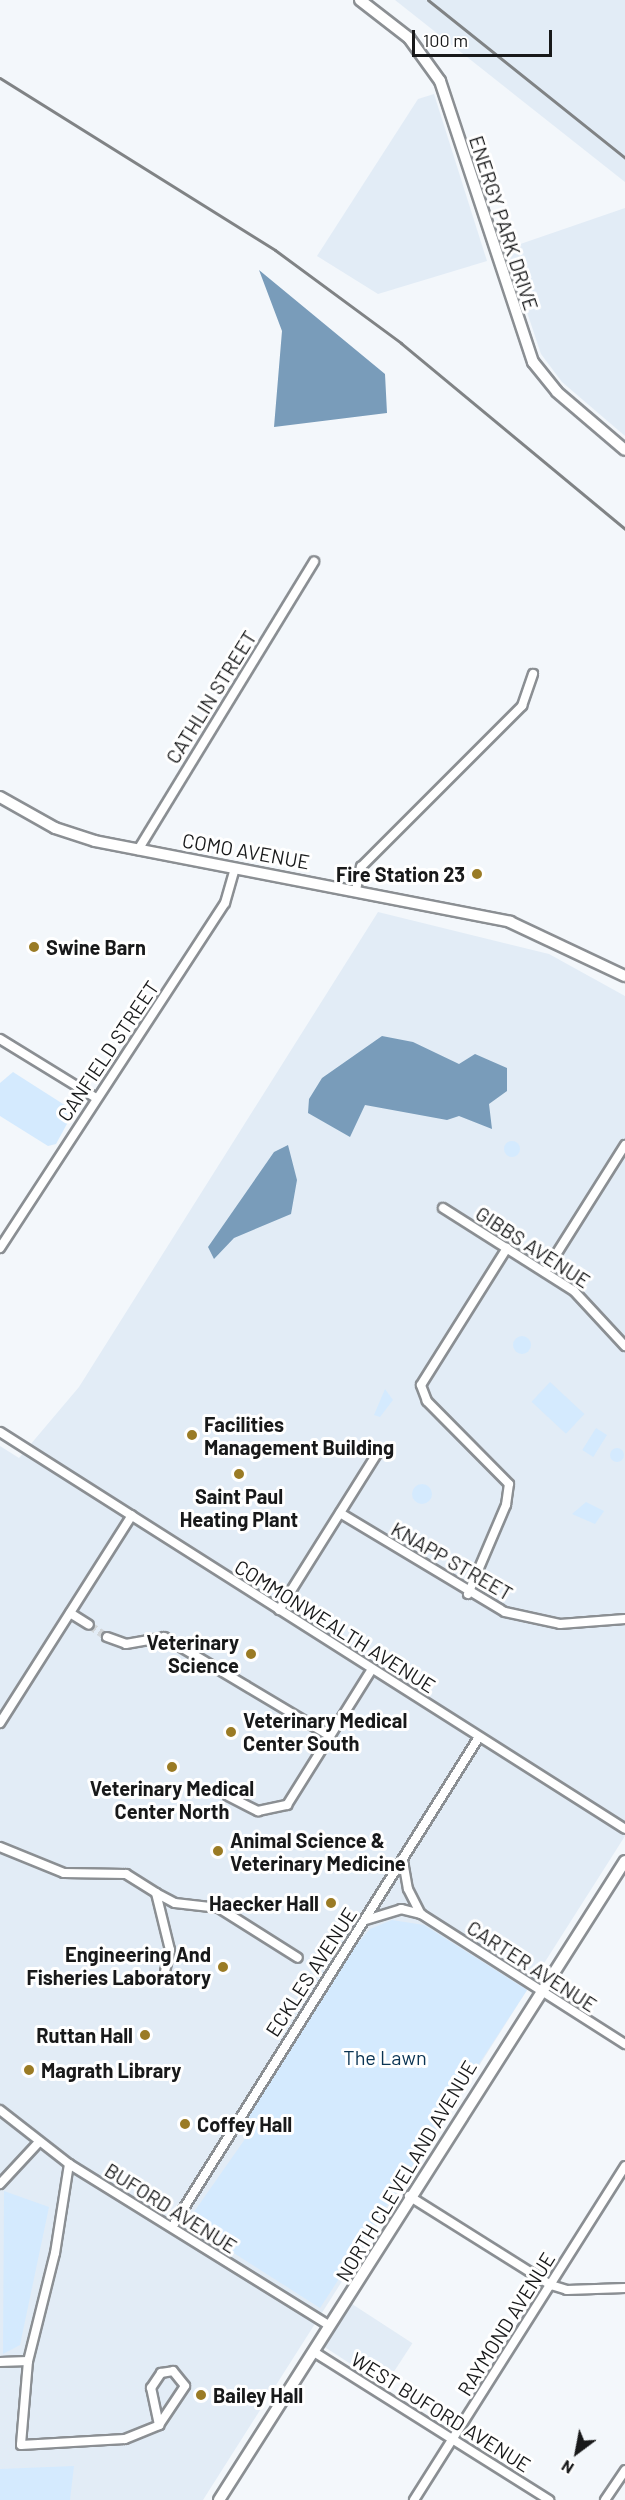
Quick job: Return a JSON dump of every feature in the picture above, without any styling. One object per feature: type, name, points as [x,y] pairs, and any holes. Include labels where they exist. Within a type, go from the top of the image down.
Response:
[{"type":"main road","name":"ENERGY PARK DRIVE","points":[[360,0],[413,43],[440,81],[532,362],[557,392],[625,450]]},
{"type":"main road","name":"COMO AVENUE","points":[[0,797],[55,828],[138,850],[356,890],[510,922],[625,976]]},
{"type":"main road","name":"NORTH CLEVELAND AVENUE","points":[[219,2500],[314,2352],[409,2196],[625,1861]]},
{"type":"street","name":"CATHLIN STREET","points":[[138,850],[314,562]]},
{"type":"street","points":[[356,890],[361,867],[522,706],[532,674]]},
{"type":"street","name":"CANFIELD STREET","points":[[0,1248],[225,903],[235,869]]},
{"type":"street","points":[[0,1039],[96,1098]]},
{"type":"street","points":[[545,1272],[625,1145]]},
{"type":"street","name":"GIBBS AVENUE","points":[[443,1208],[580,1295],[625,1346]]},
{"type":"street","points":[[468,1594],[506,1505],[509,1484],[427,1401],[422,1382],[507,1248]]},
{"type":"street","name":"COMMONWEALTH AVENUE","points":[[0,1432],[625,1829]]},
{"type":"street","points":[[279,1610],[378,1452]]},
{"type":"street","name":"KNAPP STREET","points":[[340,1513],[468,1594],[542,1622],[625,1619]]},
{"type":"street","points":[[0,1723],[132,1515]]},
{"type":"street","points":[[70,1613],[88,1625]]},
{"type":"street","points":[[107,1637],[126,1644],[164,1637],[330,1736]]},
{"type":"street","points":[[228,1796],[248,1808],[281,1809],[372,1670]]},
{"type":"street","name":"ECKLES AVENUE","points":[[172,2227],[479,1737]]},
{"type":"street","points":[[0,1846],[64,1873],[126,1874],[175,1903],[219,1908],[298,1958]]},
{"type":"street","points":[[403,1860],[408,1889],[421,1914]]},
{"type":"street","points":[[156,1893],[170,1950],[165,1971]]},
{"type":"street","name":"CARTER AVENUE","points":[[363,1922],[401,1908],[421,1914],[625,2044]]},
{"type":"street","name":"BUFORD AVENUE","points":[[0,2110],[38,2143],[69,2164],[330,2326]]},
{"type":"street","points":[[0,2184],[38,2143]]},
{"type":"street","points":[[69,2164],[55,2253],[28,2361],[21,2445],[125,2439],[159,2425],[185,2386],[173,2371],[162,2373],[151,2388],[159,2425]]},
{"type":"street","name":"RAYMOND AVENUE","points":[[414,2500],[625,2166]]},
{"type":"street","points":[[409,2196],[551,2285],[567,2290],[625,2288]]},
{"type":"street","name":"WEST BUFORD AVENUE","points":[[314,2352],[549,2500]]},
{"type":"street","points":[[0,2362],[28,2361]]},
{"type":"street","points":[[605,2500],[625,2470]]},
{"type":"shaded area","points":[[395,0],[625,0],[625,182]]},
{"type":"shaded area","points":[[434,94],[487,261],[378,294],[317,256],[418,99]]},
{"type":"shaded area","points":[[625,208],[625,436],[562,382],[541,354],[506,249]]},
{"type":"shaded area","points":[[259,270],[385,374],[387,413],[274,427],[282,331]]},
{"type":"shaded area","points":[[378,912],[549,954],[625,996],[625,1836],[203,2500],[0,2500],[0,1446],[19,1458],[79,1387]]},
{"type":"shaded area","points":[[382,1036],[413,1042],[459,1064],[475,1054],[507,1068],[507,1091],[489,1104],[492,1129],[459,1116],[447,1120],[365,1105],[350,1137],[308,1113],[309,1099],[322,1078]]},
{"type":"shaded area","points":[[288,1145],[297,1180],[291,1214],[234,1238],[214,1259],[208,1247],[274,1152]]},
{"type":"shaded area","points":[[352,2304],[412,2343],[385,2386],[324,2347]]},
{"type":"green space","points":[[13,1072],[74,1111],[56,1144],[48,1146],[0,1116],[0,1083]]},
{"type":"green space","points":[[509,1141],[515,1141],[520,1149],[518,1155],[509,1157],[504,1152],[504,1146]]},
{"type":"green space","points":[[518,1336],[526,1336],[531,1341],[529,1352],[518,1354],[513,1349],[513,1341]]},
{"type":"green space","points":[[550,1382],[584,1414],[566,1434],[532,1402]]},
{"type":"green space","points":[[385,1389],[393,1400],[380,1417],[374,1415]]},
{"type":"green space","points":[[596,1428],[607,1435],[593,1457],[582,1450]]},
{"type":"green space","points":[[614,1448],[620,1448],[624,1455],[620,1462],[614,1462],[610,1458],[610,1452]]},
{"type":"green space","points":[[418,1484],[426,1484],[432,1490],[432,1498],[426,1504],[418,1504],[412,1498],[412,1490]]},
{"type":"green space","points":[[586,1502],[604,1511],[595,1524],[572,1514]]},
{"type":"green space","name":"The Lawn","points":[[392,1920],[424,1925],[527,1990],[320,2308],[193,2227],[189,2219],[252,2129],[243,2123],[357,1944],[370,1929]]},
{"type":"green space","points":[[4,2191],[49,2207],[20,2345],[3,2354]]},
{"type":"green space","points":[[74,2466],[70,2500],[0,2500],[0,2469]]},
{"type":"tunnel","points":[[89,1625],[107,1637]]},
{"type":"railway","points":[[428,0],[625,158]]},
{"type":"railway","points":[[0,78],[275,250],[401,343],[625,529]]},
{"type":"place","name":"Fire Station 23","points":[[477,874]]},
{"type":"place","name":"Swine Barn","points":[[34,947]]},
{"type":"place","name":"Facilities Management Building","points":[[192,1435]]},
{"type":"place","name":"Saint Paul Heating Plant","points":[[239,1474]]},
{"type":"place","name":"Veterinary Science","points":[[251,1654]]},
{"type":"place","name":"Veterinary Medical Center South","points":[[231,1732]]},
{"type":"place","name":"Veterinary Medical Center North","points":[[172,1767]]},
{"type":"place","name":"Animal Science & Veterinary Medicine","points":[[218,1851]]},
{"type":"place","name":"Haecker Hall","points":[[331,1903]]},
{"type":"place","name":"Engineering And Fisheries Laboratory","points":[[223,1967]]},
{"type":"place","name":"Ruttan Hall","points":[[145,2035]]},
{"type":"place","name":"Magrath Library","points":[[29,2070]]},
{"type":"place","name":"Coffey Hall","points":[[185,2124]]},
{"type":"place","name":"Bailey Hall","points":[[201,2395]]}]
